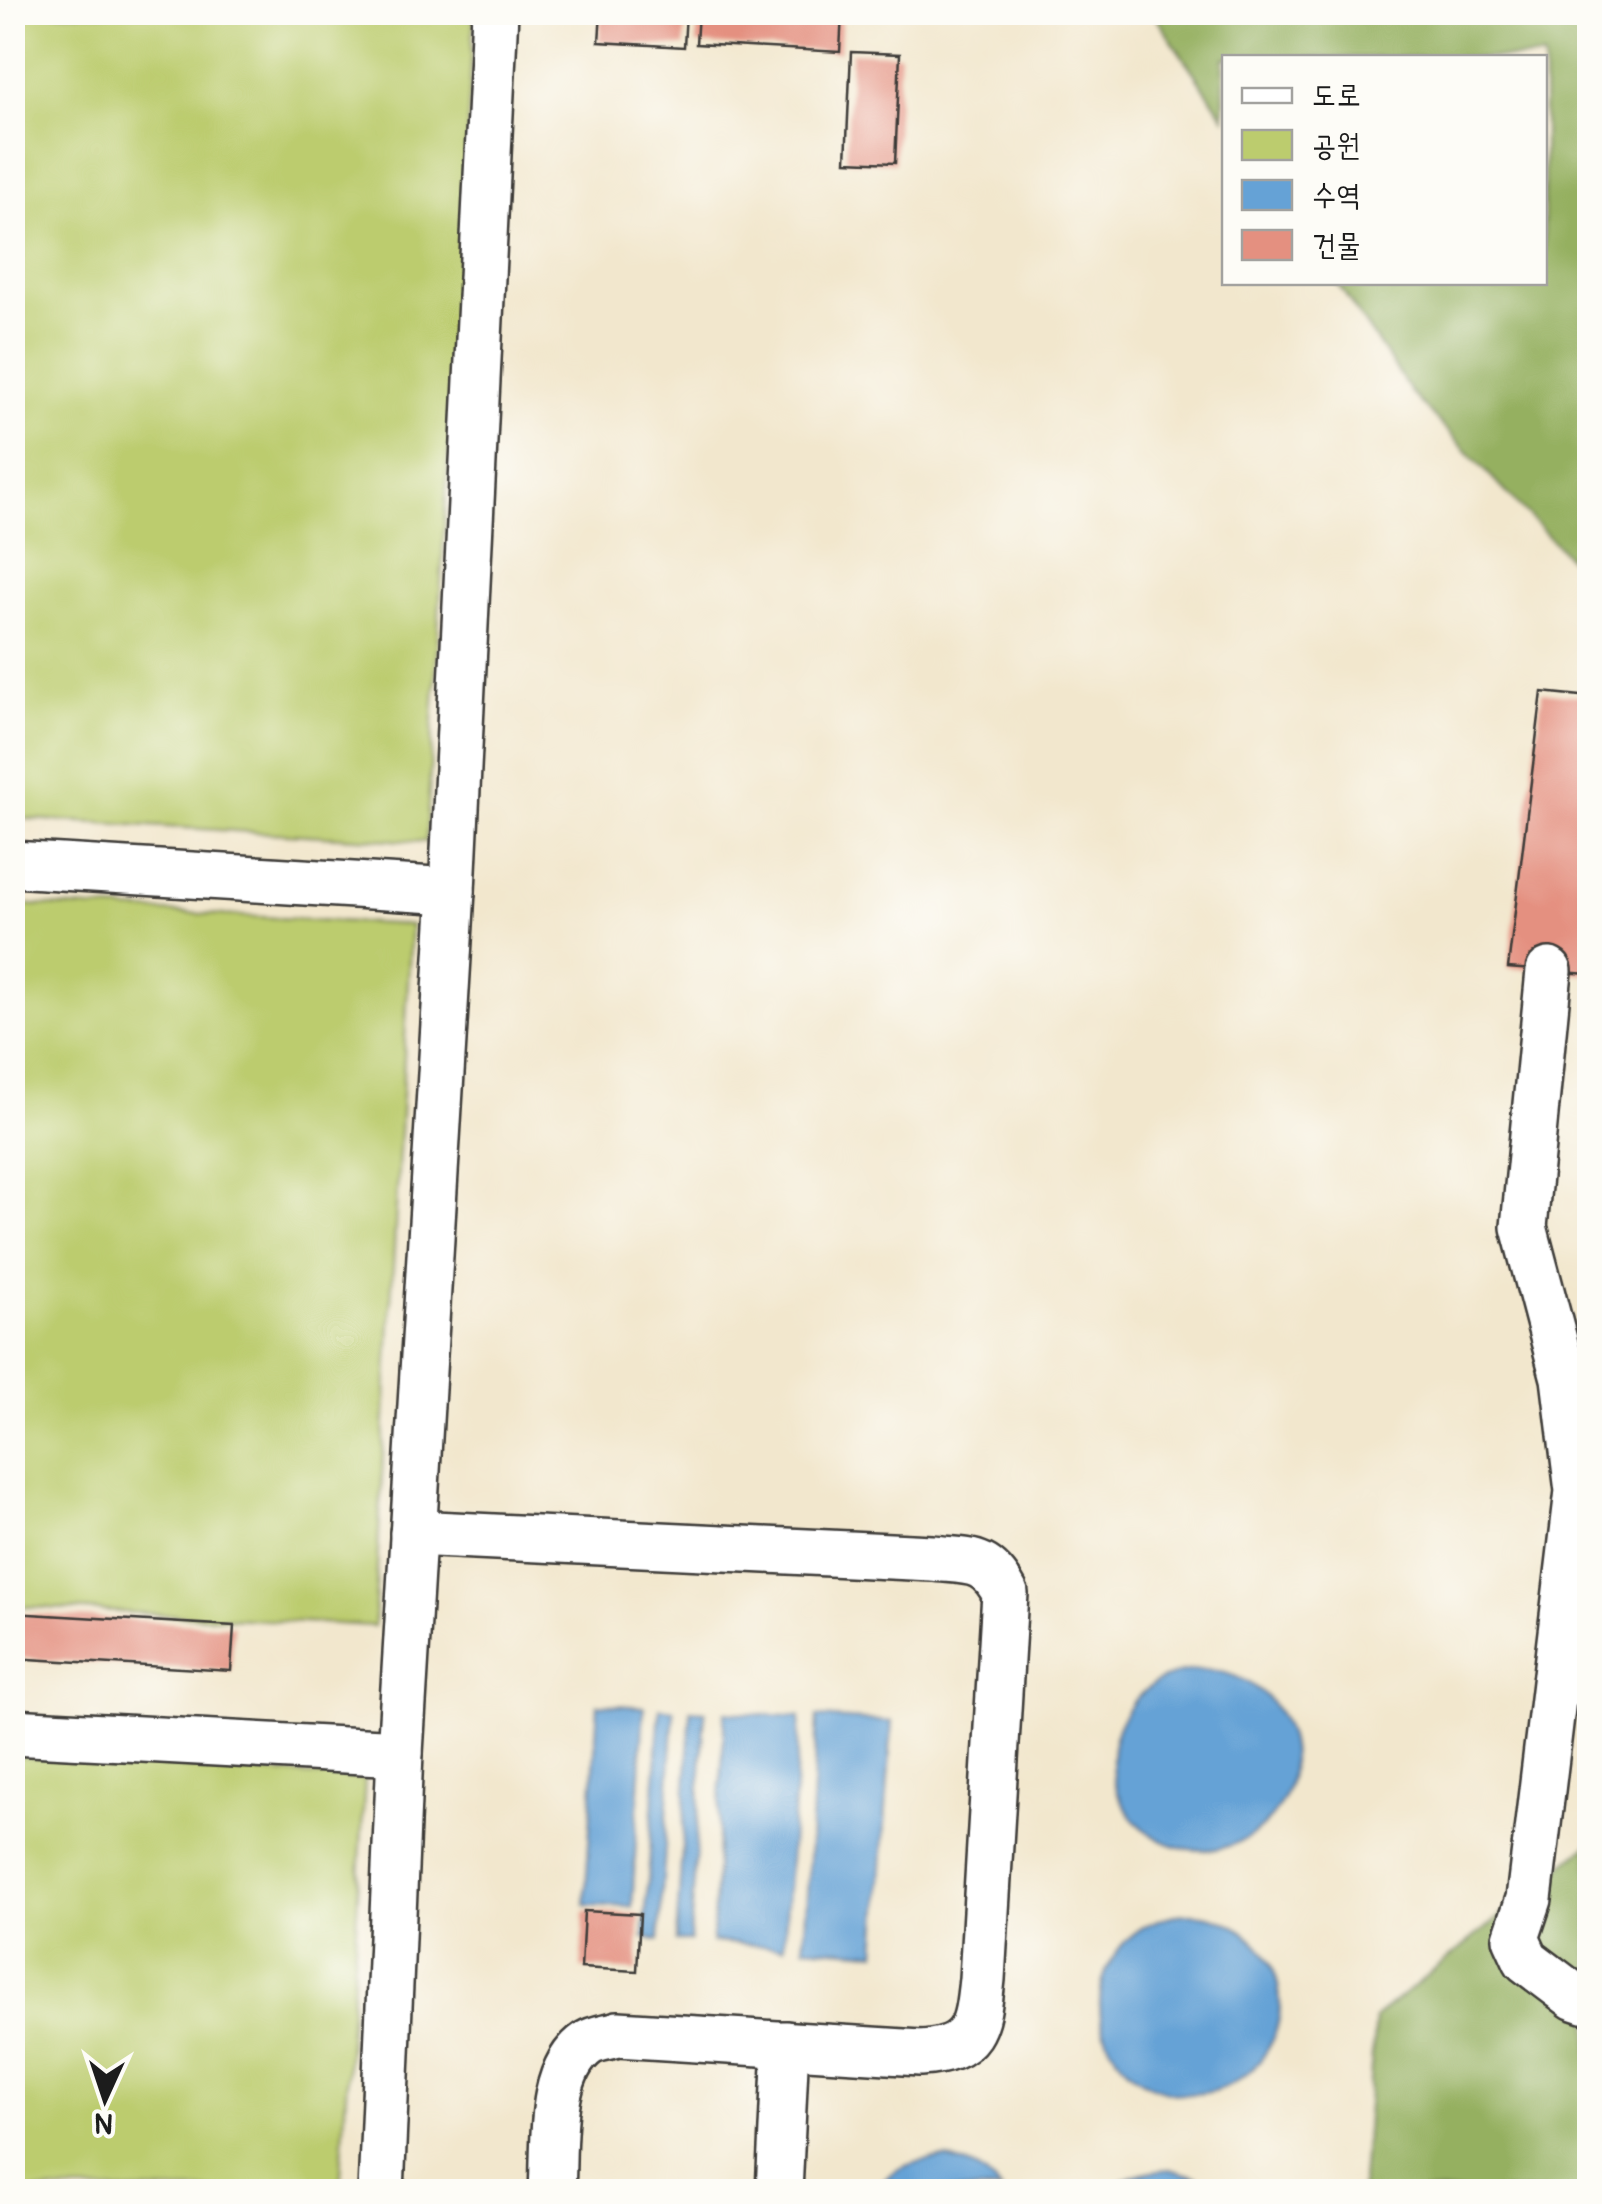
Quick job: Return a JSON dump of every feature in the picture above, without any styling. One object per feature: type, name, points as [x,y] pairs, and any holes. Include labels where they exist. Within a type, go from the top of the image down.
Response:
[{"type":"street","points":[[381,2192],[400,1752],[452,891],[495,12]]},
{"type":"street","points":[[12,864],[452,891]]},
{"type":"street","points":[[1549,971],[1524,1227],[1564,1378],[1578,1491],[1529,1898],[1516,1938],[1526,1960],[1575,1997],[1590,2002]]},
{"type":"street","points":[[413,1534],[932,1558],[972,1563],[993,1572],[1005,1593],[978,2016],[966,2039],[946,2052],[618,2034],[591,2041],[572,2058],[560,2082],[552,2192]]},
{"type":"street","points":[[12,1732],[400,1752]]},
{"type":"street","points":[[779,2192],[786,2044]]},
{"type":"green space","points":[[12,13],[474,13],[426,842],[13,818]]},
{"type":"green space","points":[[1153,13],[1589,13],[1589,579],[1414,396],[1338,285],[1547,285],[1547,55],[1222,55],[1222,114]]},
{"type":"green space","points":[[12,904],[411,925],[374,1626],[13,1606]]},
{"type":"green space","points":[[12,1756],[365,1779],[340,2191],[13,2191]]},
{"type":"green space","points":[[1589,1844],[1589,2191],[1361,2192],[1375,2018]]},
{"type":"water","points":[[1202,1670],[1236,1677],[1266,1696],[1285,1726],[1292,1760],[1285,1794],[1266,1824],[1236,1843],[1202,1850],[1168,1843],[1138,1824],[1119,1794],[1112,1760],[1119,1726],[1138,1696],[1168,1677]]},
{"type":"water","points":[[598,1704],[644,1707],[632,1907],[585,1905]]},
{"type":"water","points":[[660,1708],[674,1710],[659,1940],[644,1938]]},
{"type":"water","points":[[691,1710],[705,1711],[690,1941],[676,1941]]},
{"type":"water","points":[[725,1712],[800,1717],[784,1947],[712,1942]]},
{"type":"water","points":[[817,1717],[892,1722],[876,1952],[804,1947]]},
{"type":"water","points":[[1190,1914],[1224,1921],[1254,1940],[1273,1970],[1280,2004],[1273,2038],[1254,2068],[1224,2087],[1190,2094],[1156,2087],[1126,2068],[1107,2038],[1100,2004],[1107,1970],[1126,1940],[1156,1921]]},
{"type":"water","points":[[946,2158],[977,2170],[1001,2191],[874,2191],[888,2176],[906,2166]]},
{"type":"water","points":[[1170,2169],[1196,2177],[1216,2191],[1107,2191],[1137,2175]]},
{"type":"building","points":[[601,12],[686,12],[684,47],[599,42]]},
{"type":"building","points":[[698,12],[842,12],[840,52],[696,44]]},
{"type":"building","points":[[851,52],[900,54],[895,163],[846,161]]},
{"type":"building","points":[[1542,692],[1590,697],[1588,974],[1508,968]]},
{"type":"building","points":[[12,1613],[234,1626],[231,1671],[12,1658]]},
{"type":"building","points":[[584,1911],[640,1914],[637,1971],[581,1968]]}]
